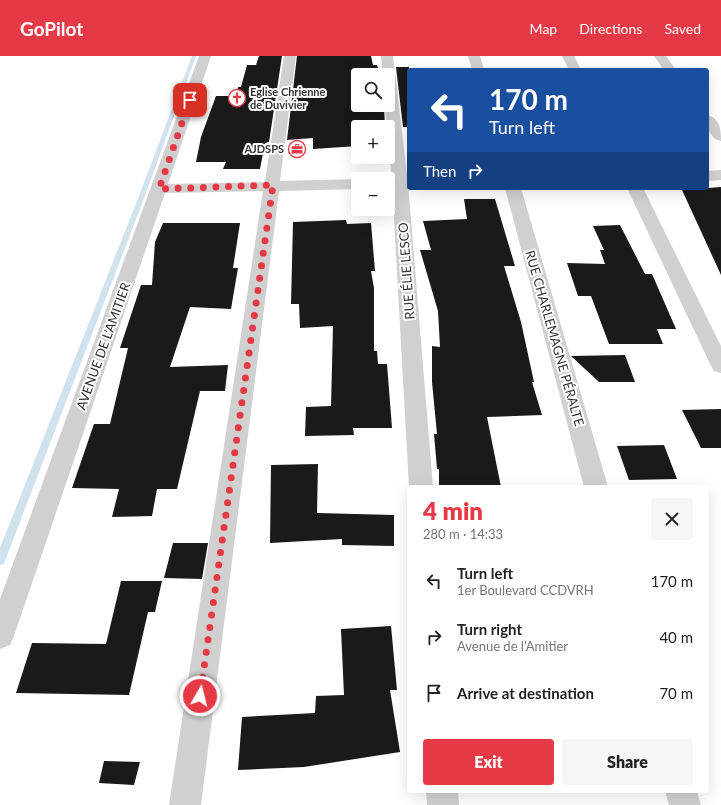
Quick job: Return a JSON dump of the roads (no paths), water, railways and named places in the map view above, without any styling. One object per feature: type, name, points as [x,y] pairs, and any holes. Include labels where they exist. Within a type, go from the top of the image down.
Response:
[{"type":"street","name":"AVENUE DE L'AMITIER","points":[[0,636],[205,56]]},
{"type":"street","points":[[185,805],[290,56]]},
{"type":"street","name":"RUE ÉLIE LESCO","points":[[387,56],[399,183],[421,485]]},
{"type":"street","points":[[474,56],[477,68]]},
{"type":"street","points":[[568,56],[574,68]]},
{"type":"street","points":[[660,56],[669,68]]},
{"type":"street","points":[[709,122],[721,138]]},
{"type":"street","points":[[709,176],[721,175]]},
{"type":"street","points":[[159,189],[351,184]]},
{"type":"street","name":"RUE CHARLEMAGNE PÉRALTE","points":[[514,190],[595,485]]},
{"type":"street","points":[[636,190],[721,366]]},
{"type":"street","points":[[442,793],[443,805]]},
{"type":"street","points":[[682,793],[685,805]]},
{"type":"waterway","points":[[0,561],[140,201],[194,56]]},
{"type":"place","name":"Eglise Chrienne de Duvivier","points":[[237,98]]},
{"type":"place","name":"AJDSPS","points":[[297,149]]}]
